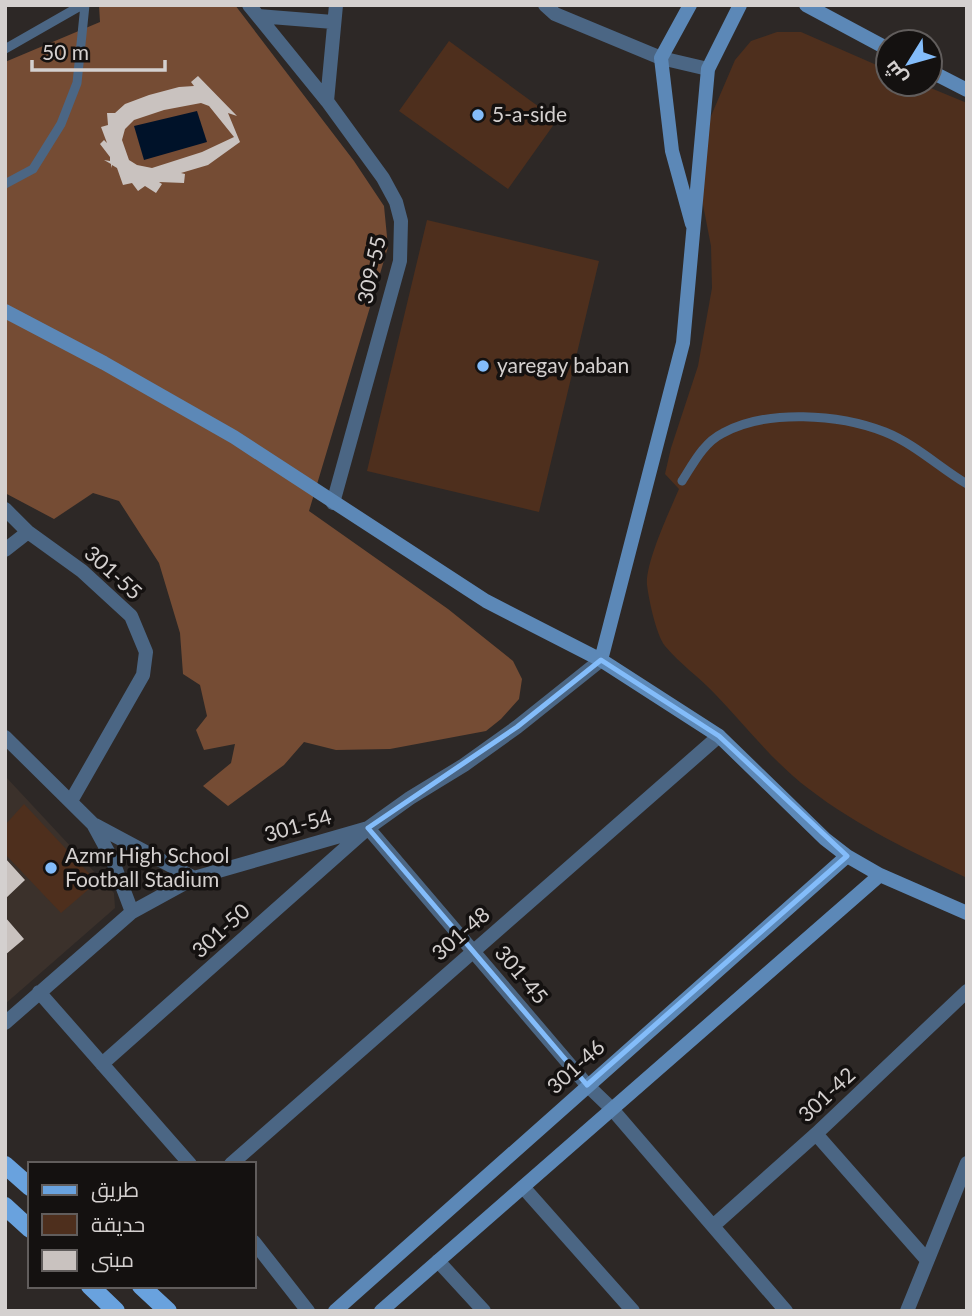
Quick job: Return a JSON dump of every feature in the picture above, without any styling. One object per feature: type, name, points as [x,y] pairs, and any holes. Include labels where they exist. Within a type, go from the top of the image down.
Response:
[{"type":"main road","points":[[690,5],[661,58],[672,151],[695,234]]},
{"type":"main road","points":[[601,660],[683,343],[708,69],[740,5]]},
{"type":"main road","points":[[806,5],[874,41]]},
{"type":"main road","points":[[944,78],[967,90]]},
{"type":"main road","points":[[5,311],[104,363],[234,437],[486,601],[601,660],[719,736],[825,839],[847,856],[880,875],[967,912]]},
{"type":"main road","name":"301-46","points":[[335,1311],[847,856]]},
{"type":"main road","points":[[381,1311],[880,875]]},
{"type":"main road","points":[[5,1165],[28,1185]]},
{"type":"main road","points":[[5,1206],[28,1227]]},
{"type":"main road","points":[[92,1288],[107,1308]]},
{"type":"main road","points":[[143,1288],[168,1311]]},
{"type":"street","points":[[327,101],[336,5]]},
{"type":"street","points":[[545,5],[555,14],[661,58],[708,69]]},
{"type":"street","points":[[253,11],[333,22]]},
{"type":"street","name":"309-55","points":[[253,11],[327,101],[383,178],[396,202],[401,221],[400,261],[333,503]]},
{"type":"street","name":"301-55","points":[[5,509],[28,532],[82,570],[131,616],[146,652],[143,675],[71,801]]},
{"type":"street","points":[[5,550],[28,532]]},
{"type":"street","name":"301-54","points":[[5,1023],[132,912],[194,878],[368,828],[517,727],[601,660]]},
{"type":"street","name":"301-48","points":[[233,1162],[719,736]]},
{"type":"street","points":[[5,737],[93,824],[112,859],[132,912]]},
{"type":"street","points":[[93,824],[194,878]]},
{"type":"street","name":"301-45","points":[[368,828],[587,1085],[612,1109],[786,1311]]},
{"type":"street","name":"301-50","points":[[102,1064],[368,828]]},
{"type":"street","name":"301-42","points":[[713,1226],[816,1134],[967,991]]},
{"type":"street","points":[[39,992],[188,1162]]},
{"type":"street","points":[[816,1134],[928,1260]]},
{"type":"street","points":[[907,1311],[967,1163]]},
{"type":"street","points":[[523,1187],[633,1311]]},
{"type":"street","points":[[256,1245],[308,1311]]},
{"type":"street","points":[[438,1261],[484,1311]]},
{"type":"lane","points":[[5,49],[83,5]]},
{"type":"lane","points":[[5,184],[33,169],[61,124],[77,83],[83,5]]},
{"type":"lane","points":[[682,481],[701,450],[721,433],[766,420],[807,417],[844,421],[886,432],[967,484]]},
{"type":"highlighted area","points":[[601,660],[719,736],[847,856],[587,1085],[368,828],[517,727]]},
{"type":"shaded area","points":[[99,5],[235,5],[354,161],[384,206],[388,247],[309,511],[448,609],[513,661],[522,679],[519,699],[486,731],[390,749],[336,750],[304,742],[284,765],[228,806],[203,786],[231,763],[235,744],[204,750],[196,730],[207,716],[200,685],[183,674],[180,633],[159,563],[119,501],[93,493],[54,519],[5,493],[5,62],[100,22]]},
{"type":"shaded area","points":[[5,776],[114,893],[115,908],[5,1004]]},
{"type":"green space","points":[[777,32],[801,32],[874,64],[874,98],[944,98],[944,94],[967,103],[967,878],[866,827],[796,778],[665,646],[651,608],[647,575],[679,489],[665,474],[698,366],[712,288],[711,246],[703,205],[700,162],[705,130],[735,60],[751,41]]},
{"type":"green space","name":"5-a-side","points":[[449,41],[557,120],[508,189],[399,111]]},
{"type":"green space","name":"yaregay baban","points":[[427,220],[599,261],[539,512],[367,471]]},
{"type":"green space","name":"Azmr High School Football Stadium","points":[[24,804],[97,882],[61,913],[5,854],[5,825]]},
{"type":"water","points":[[197,111],[207,142],[144,160],[134,126]]},
{"type":"building","points":[[198,76],[237,116],[228,113],[240,142],[208,165],[181,173],[185,174],[184,183],[159,182],[162,184],[156,193],[145,186],[138,191],[132,183],[123,185],[117,168],[112,165],[111,168],[111,164],[104,160],[110,161],[110,157],[100,144],[104,140],[107,143],[101,127],[108,125],[107,113],[115,113],[125,104],[149,95],[194,86],[191,82]],"holes":[[[201,103],[209,106],[234,137],[202,152],[152,168],[129,160],[122,140],[125,129],[134,120],[164,110]]]},
{"type":"building","points":[[5,858],[25,880],[5,899]]},
{"type":"building","points":[[5,917],[24,939],[5,955]]},
{"type":"place","name":"5-a-side","points":[[478,115]]},
{"type":"place","name":"yaregay baban","points":[[483,366]]},
{"type":"place","name":"Azmr High School Football Stadium","points":[[51,868]]}]
